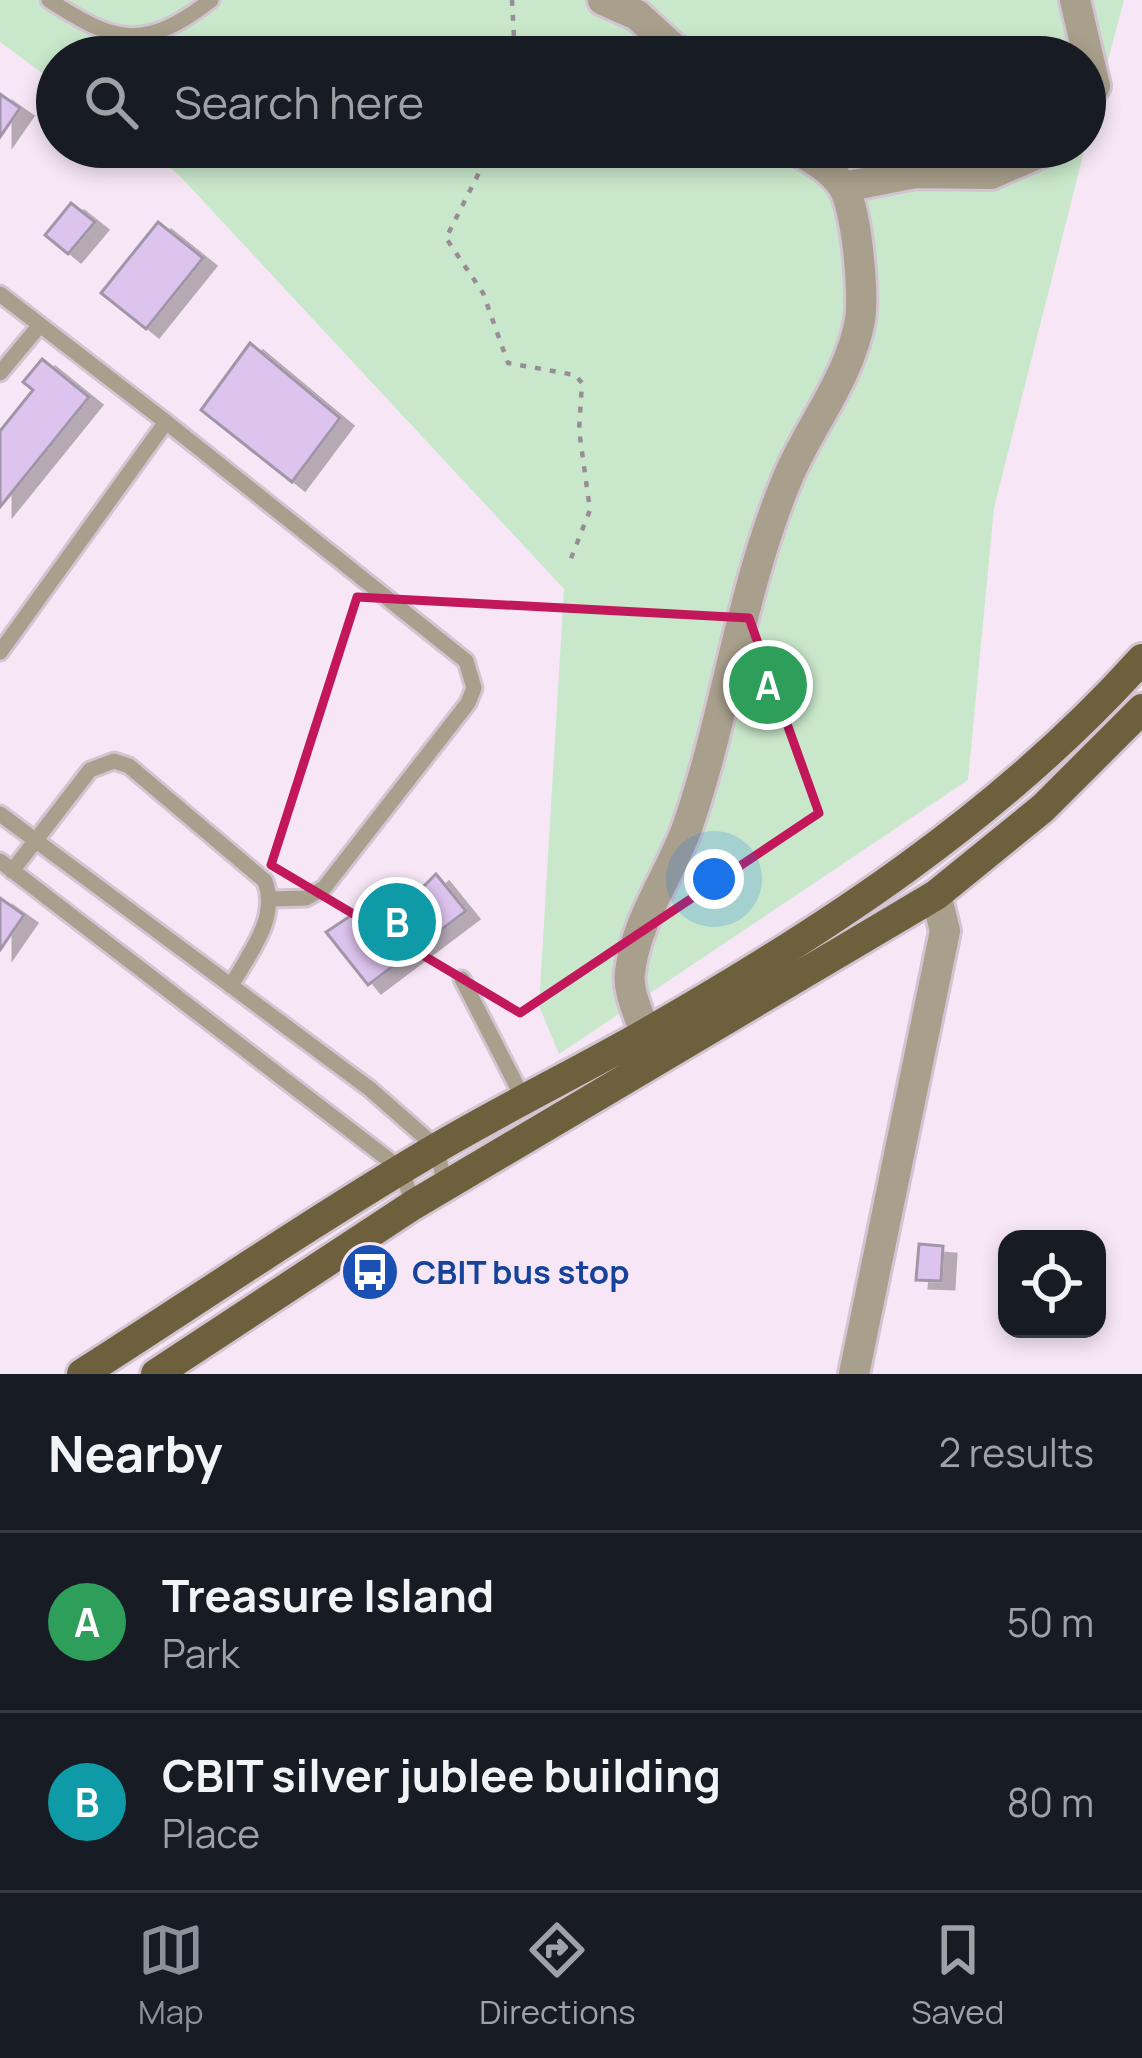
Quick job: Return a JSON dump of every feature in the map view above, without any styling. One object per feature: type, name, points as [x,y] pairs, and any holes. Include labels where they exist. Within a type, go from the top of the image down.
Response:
[{"type":"main road","points":[[82,1374],[401,1169],[645,1034],[913,865],[1065,741],[1142,659]]},
{"type":"main road","points":[[156,1374],[413,1205],[936,895],[1043,808],[1142,709]]},
{"type":"street","points":[[603,0],[637,15],[660,36]]},
{"type":"street","points":[[1076,0],[1084,36]]},
{"type":"street","points":[[645,1034],[628,980],[634,949],[686,832],[711,750],[752,571],[790,473],[843,370],[860,318],[854,224],[844,187],[824,168]]},
{"type":"street","points":[[844,187],[915,173],[992,174],[1006,168]]},
{"type":"street","points":[[854,1374],[944,931],[936,895]]},
{"type":"lane","points":[[49,0],[114,36]]},
{"type":"lane","points":[[146,36],[189,17],[211,0]]},
{"type":"lane","points":[[0,294],[466,661],[474,675],[468,703],[324,888],[306,898],[272,899]]},
{"type":"lane","points":[[0,373],[40,325]]},
{"type":"lane","points":[[0,652],[166,422]]},
{"type":"lane","points":[[231,986],[268,917],[272,899],[254,867],[129,766],[114,761],[90,770],[38,842],[6,866],[401,1169],[413,1205]]},
{"type":"lane","points":[[0,814],[370,1089],[437,1148],[445,1186]]},
{"type":"lane","points":[[462,979],[524,1100]]},
{"type":"path","points":[[512,0],[514,36]]},
{"type":"path","points":[[481,168],[446,238],[483,293],[508,363],[561,371],[582,383],[579,430],[590,510],[570,561]]},
{"type":"highlighted area","points":[[357,597],[749,618],[819,813],[520,1013],[271,865]]},
{"type":"green space","points":[[0,0],[1124,0],[1106,68],[1106,36],[36,36],[36,69],[0,42]]},
{"type":"green space","points":[[170,168],[1080,168],[994,508],[968,780],[559,1054],[539,1006],[564,589]]},
{"type":"building","points":[[0,94],[20,108],[0,137]]},
{"type":"building","points":[[71,203],[95,222],[68,254],[45,235]]},
{"type":"building","points":[[158,222],[203,258],[146,329],[101,293]]},
{"type":"building","points":[[250,343],[340,418],[292,482],[201,410]]},
{"type":"building","points":[[42,359],[89,397],[0,507],[0,431],[33,390],[23,382]]},
{"type":"building","points":[[436,874],[466,911],[368,985],[326,932],[402,882],[413,897]]},
{"type":"building","points":[[0,898],[24,915],[0,950]]},
{"type":"building","points":[[919,1244],[943,1246],[941,1281],[916,1280]]},
{"type":"place","name":"Treasure Island","points":[[768,685]]},
{"type":"place","name":"CBIT silver jublee building","points":[[397,922]]},
{"type":"place","name":"CBIT bus stop","points":[[370,1272]]}]
